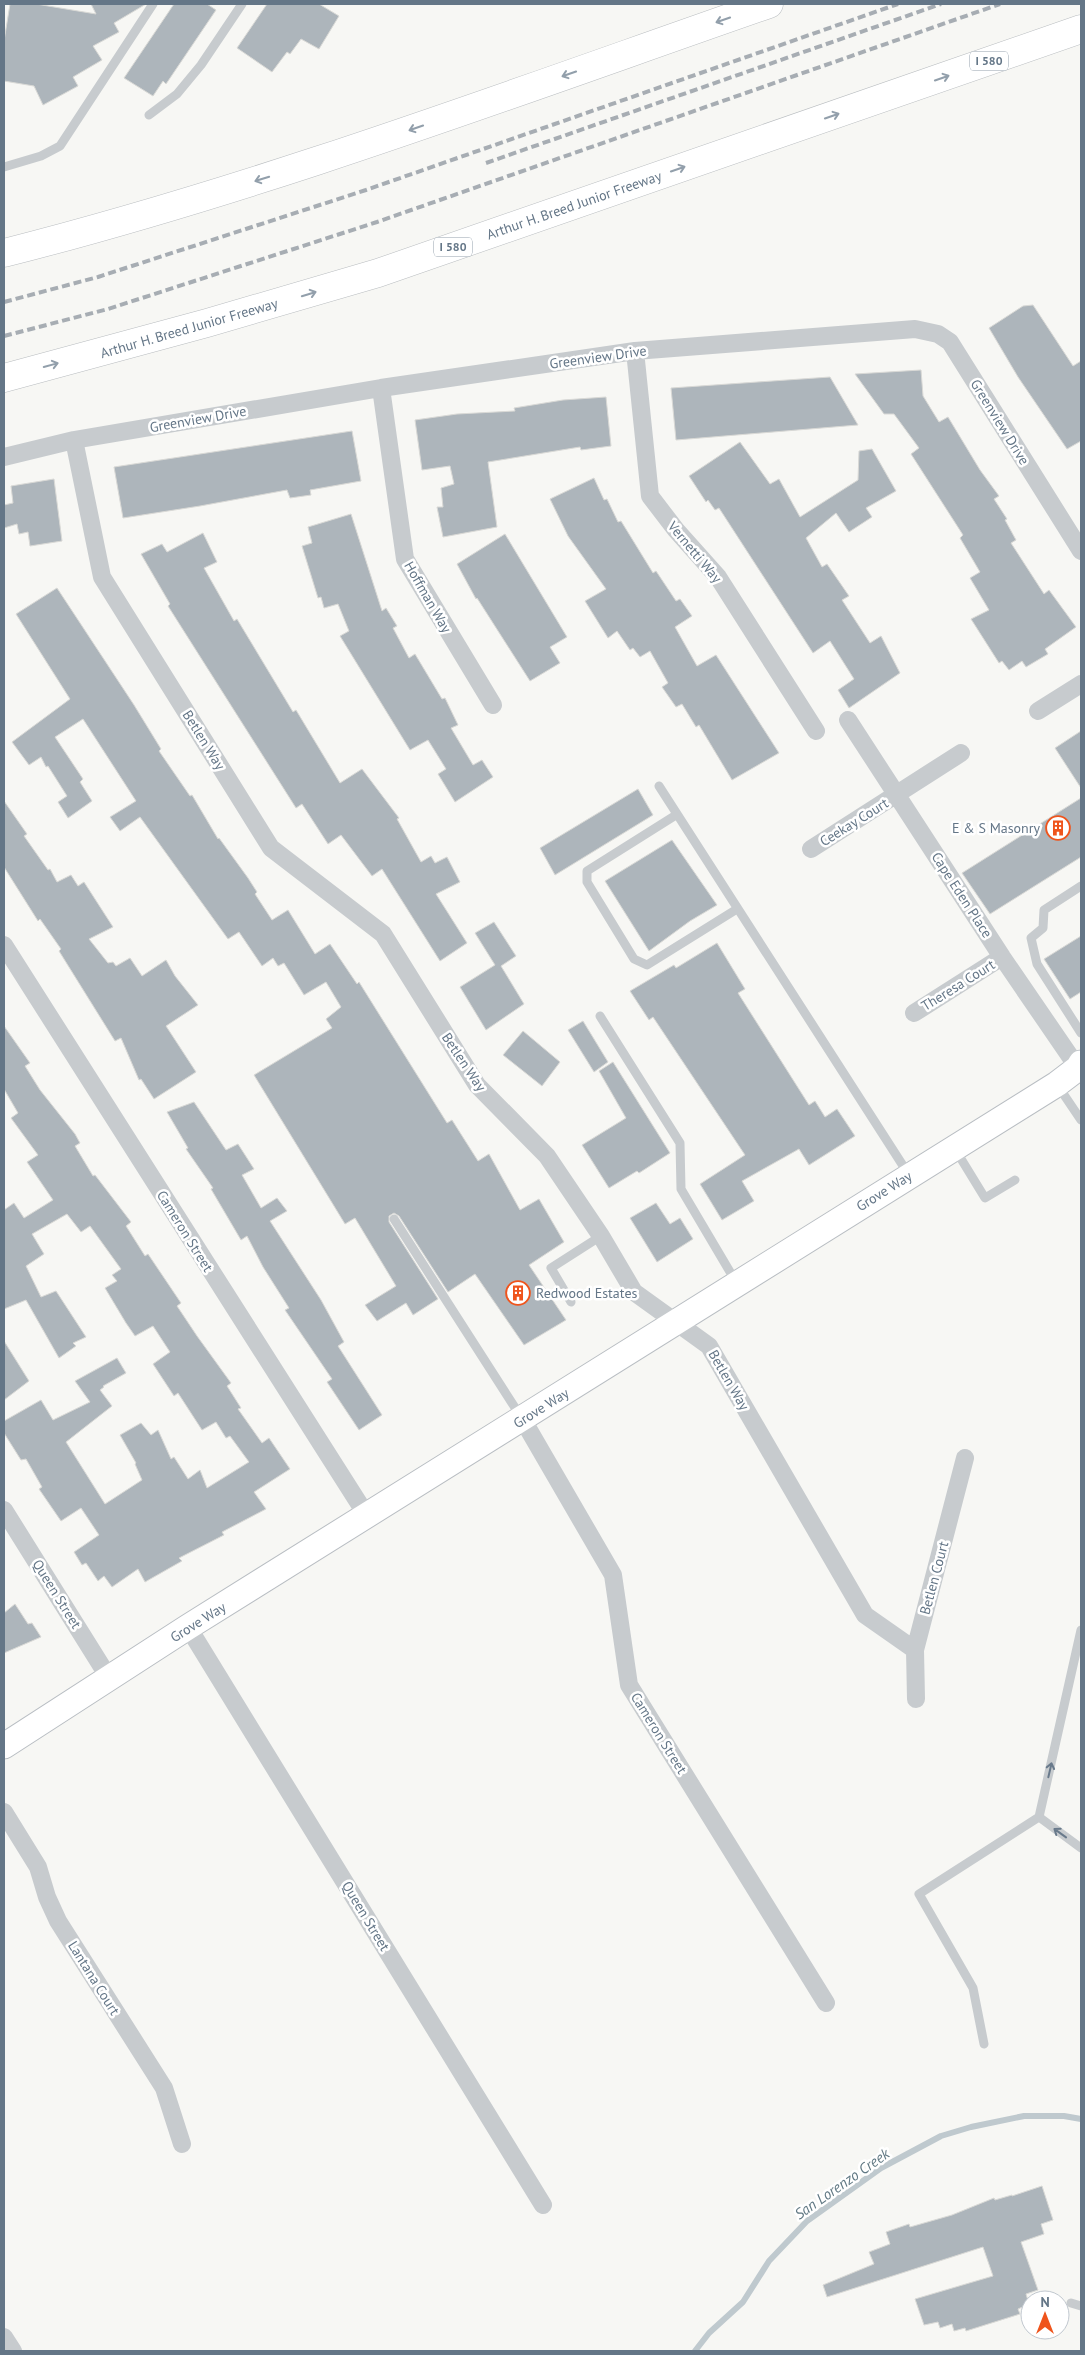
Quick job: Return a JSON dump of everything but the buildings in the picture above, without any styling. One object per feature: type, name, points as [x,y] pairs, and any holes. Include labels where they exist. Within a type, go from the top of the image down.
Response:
[{"type":"highway","points":[[4,253],[182,204],[352,150],[769,4]]},
{"type":"highway","name":"Arthur H. Breed Junior Freeway","points":[[4,378],[207,323],[378,273],[1081,29]]},
{"type":"main road","name":"Grove Way","points":[[4,1746],[188,1627],[677,1324],[954,1147],[1057,1084],[1080,1066]]},
{"type":"street","name":"Greenview Drive","points":[[4,457],[74,440],[381,388],[636,351],[914,329],[938,334],[950,342],[1081,551]]},
{"type":"street","name":"Vernetti Way","points":[[636,351],[650,496],[676,530],[718,577],[816,731]]},
{"type":"street","name":"Hoffman Way","points":[[381,388],[405,559],[493,705]]},
{"type":"street","name":"Betlen Way","points":[[74,440],[102,577],[271,848],[383,934],[477,1085],[546,1156],[601,1236],[636,1294],[709,1346],[865,1615],[914,1650]]},
{"type":"street","points":[[1038,711],[1081,684]]},
{"type":"street","name":"Cape Eden Place","points":[[848,720],[1002,956],[1080,1066]]},
{"type":"street","name":"Ceekay Court","points":[[811,850],[961,753]]},
{"type":"street","name":"Cameron Street","points":[[4,945],[367,1516]]},
{"type":"street","name":"Theresa Court","points":[[914,1012],[1002,956]]},
{"type":"street","name":"Cameron Street","points":[[522,1420],[612,1575],[629,1685],[826,2003]]},
{"type":"street","name":"Betlen Court","points":[[916,1699],[914,1650],[965,1458]]},
{"type":"street","name":"Queen Street","points":[[4,1510],[109,1678]]},
{"type":"street","name":"Queen Street","points":[[188,1627],[543,2205]]},
{"type":"street","name":"Lantana Court","points":[[4,1812],[38,1867],[46,1897],[58,1921],[164,2088],[182,2144]]},
{"type":"street","points":[[4,2337],[13,2351]]},
{"type":"lane","points":[[4,167],[41,156],[60,146],[153,4]]},
{"type":"lane","points":[[149,115],[183,87],[201,65],[242,4]]},
{"type":"lane","points":[[659,786],[909,1176]]},
{"type":"lane","points":[[676,815],[587,871],[587,882],[634,959],[647,965],[737,909]]},
{"type":"lane","points":[[1081,886],[1044,910],[1043,928],[1031,938],[1037,964],[1081,1033]]},
{"type":"lane","points":[[600,1016],[680,1143],[681,1189],[738,1284]]},
{"type":"lane","points":[[1057,1084],[1081,1120]]},
{"type":"lane","points":[[954,1147],[985,1198],[1015,1180]]},
{"type":"lane","points":[[394,1220],[522,1420]]},
{"type":"lane","points":[[571,1302],[551,1268],[601,1236]]},
{"type":"lane","points":[[984,2044],[973,1988],[919,1894],[1039,1817],[1081,1630]]},
{"type":"lane","points":[[1039,1817],[1081,1848]]},
{"type":"lane","points":[[1070,2303],[1081,2306]]},
{"type":"waterway","name":"San Lorenzo Creek","points":[[695,2351],[709,2333],[743,2302],[769,2261],[807,2221],[881,2168],[941,2136],[971,2127],[1024,2116],[1064,2116],[1081,2119]]},
{"type":"railway","points":[[4,302],[98,277],[366,190],[898,4]]},
{"type":"railway","points":[[486,163],[941,4]]},
{"type":"railway","points":[[4,336],[108,309],[377,222],[1000,4]]},
{"type":"place","name":"E & S Masonry","points":[[1058,828]]},
{"type":"place","name":"Redwood Estates","points":[[518,1293]]}]
